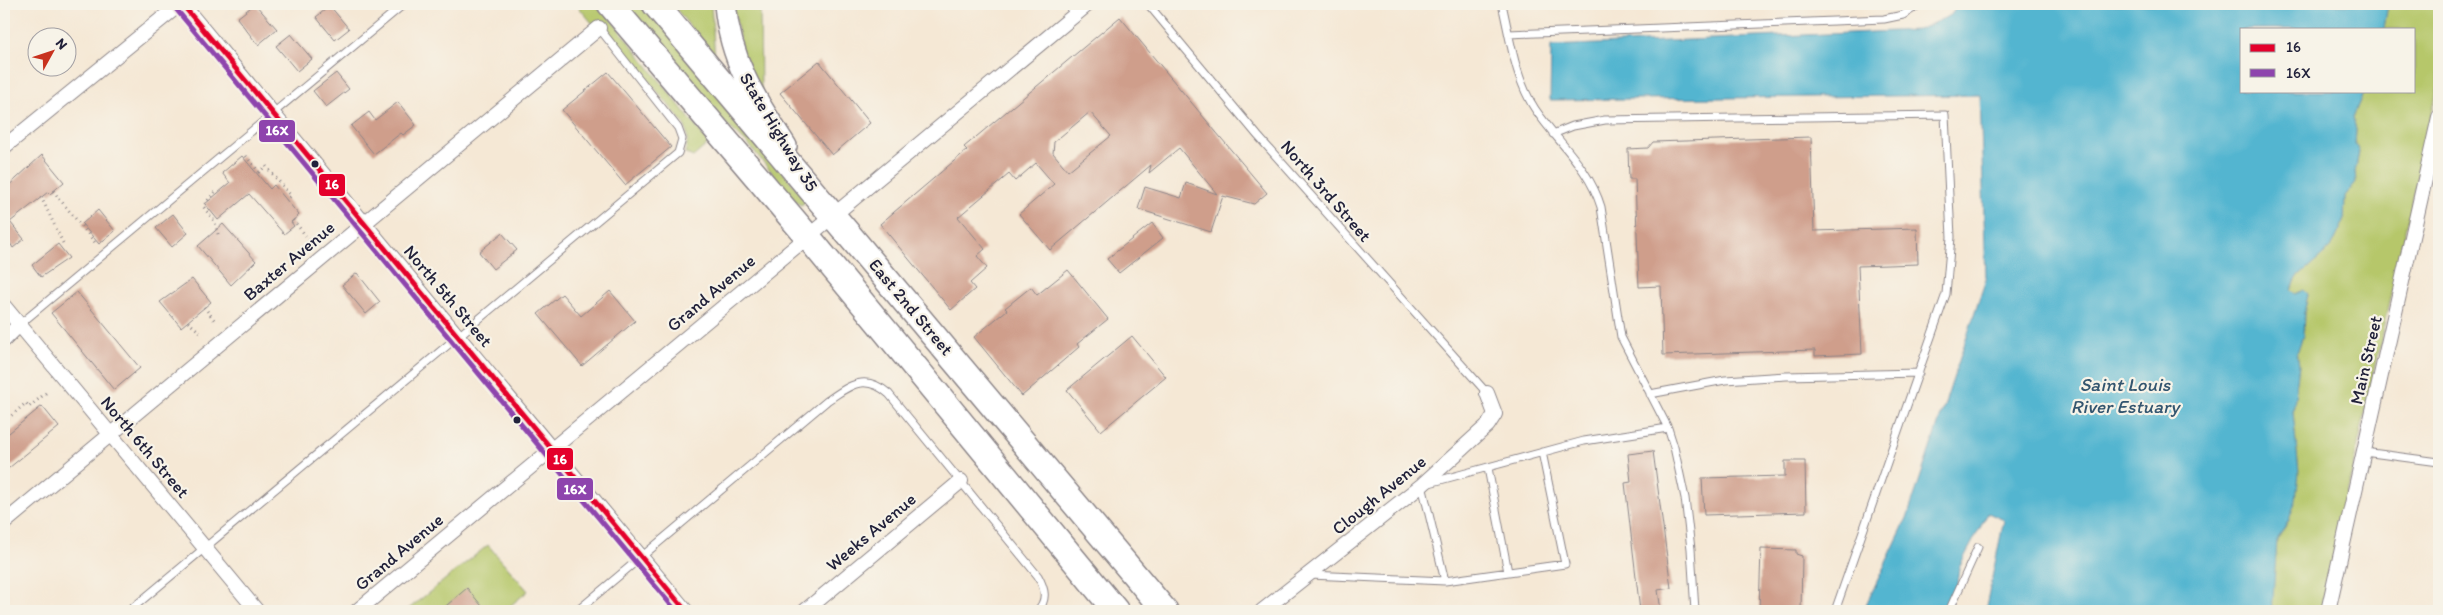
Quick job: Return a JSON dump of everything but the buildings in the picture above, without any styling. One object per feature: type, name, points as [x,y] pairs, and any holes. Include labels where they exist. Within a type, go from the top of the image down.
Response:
[{"type":"highway","name":"East 2nd Street","points":[[610,4],[808,237],[1116,611]]},
{"type":"highway","name":"East 2nd Street","points":[[655,4],[1165,611]]},
{"type":"main road","name":"State Highway 35","points":[[726,4],[728,31],[741,72],[754,96],[827,208]]},
{"type":"street","name":"North 5th Street","points":[[181,4],[686,611]]},
{"type":"street","points":[[4,147],[181,4]]},
{"type":"street","name":"Grand Avenue","points":[[357,611],[808,237],[827,208],[1088,4]]},
{"type":"street","name":"Baxter Avenue","points":[[4,522],[599,28]]},
{"type":"street","name":"Main Street","points":[[2328,611],[2439,117]]},
{"type":"street","name":"North 6th Street","points":[[4,306],[257,611]]},
{"type":"street","points":[[4,340],[19,325]]},
{"type":"street","name":"Clough Avenue","points":[[1262,611],[1422,485],[1488,426],[1495,414],[1487,393]]},
{"type":"street","name":"Weeks Avenue","points":[[805,611],[961,481]]},
{"type":"lane","points":[[19,325],[272,112],[404,4]]},
{"type":"lane","name":"North 3rd Street","points":[[1148,4],[1258,136],[1487,393]]},
{"type":"lane","points":[[1502,4],[1523,84],[1534,108],[1553,134],[1576,160],[1596,192],[1621,337],[1668,428],[1674,447],[1691,548],[1695,611]]},
{"type":"lane","points":[[1509,34],[1884,19],[1903,15],[1920,4]]},
{"type":"lane","points":[[129,611],[678,153],[682,138],[678,128],[599,28]]},
{"type":"lane","points":[[1553,134],[1574,126],[1606,120],[1945,115],[1951,236],[1947,287],[1939,317],[1835,611]]},
{"type":"lane","points":[[1650,394],[1725,380],[1786,376],[1919,374]]},
{"type":"lane","points":[[577,611],[827,401],[854,384],[873,383],[889,394],[1044,586],[1044,603],[1037,611]]},
{"type":"lane","points":[[1445,581],[1422,485],[1590,440],[1668,428]]},
{"type":"lane","points":[[1310,575],[1445,581],[1565,564],[1542,452]]},
{"type":"lane","points":[[2364,452],[2439,462]]},
{"type":"lane","points":[[1488,468],[1508,572]]},
{"type":"lane","points":[[1949,611],[1978,547]]},
{"type":"path","points":[[246,156],[259,172],[266,166],[291,196],[286,200]]},
{"type":"path","points":[[53,191],[104,253]]},
{"type":"path","points":[[215,192],[203,206],[215,222],[219,238]]},
{"type":"path","points":[[41,197],[64,245]]},
{"type":"path","points":[[293,220],[323,257]]},
{"type":"path","points":[[4,252],[11,246]]},
{"type":"path","points":[[204,307],[216,322]]},
{"type":"path","points":[[188,322],[200,332]]},
{"type":"path","points":[[4,422],[26,403],[29,407],[47,392]]},
{"type":"green space","points":[[576,4],[599,4],[709,143],[693,157],[685,153],[687,138],[683,123],[612,35],[598,30]]},
{"type":"green space","points":[[622,4],[646,4],[806,200],[802,205],[797,203],[749,145],[716,115]]},
{"type":"green space","points":[[672,4],[711,4],[715,58]]},
{"type":"green space","points":[[733,4],[760,4],[761,96],[742,52]]},
{"type":"green space","points":[[2390,4],[2439,4],[2439,82],[2321,611],[2272,611],[2271,598],[2277,540],[2289,520],[2299,473],[2293,412],[2299,365],[2297,353],[2303,335],[2304,313],[2308,294],[2295,295],[2291,290],[2297,278],[2331,248],[2344,221],[2345,196],[2356,182],[2355,172],[2359,152],[2355,144],[2356,130],[2353,117],[2364,92],[2416,92],[2416,28],[2384,28]]},
{"type":"green space","points":[[488,545],[528,591],[504,611],[486,611],[467,589],[440,611],[406,611]]},
{"type":"water","name":"Saint Louis River Estuary","points":[[1957,4],[2390,4],[2384,28],[2240,28],[2240,92],[2364,92],[2353,117],[2356,130],[2355,144],[2359,152],[2355,172],[2356,182],[2345,196],[2344,221],[2331,248],[2297,278],[2291,290],[2295,294],[2304,290],[2308,294],[2304,313],[2303,335],[2297,353],[2299,365],[2293,412],[2299,473],[2296,499],[2289,520],[2277,540],[2272,611],[1985,611],[2004,520],[1988,513],[1959,567],[1957,585],[1945,611],[1863,611],[1907,518],[1986,279],[1980,95],[1550,100],[1551,46],[1918,30],[1951,15]]},
{"type":"transit line","name":"16","points":[[182,4],[686,611]]},
{"type":"transit line","name":"16X","points":[[176,9],[676,611]]}]
